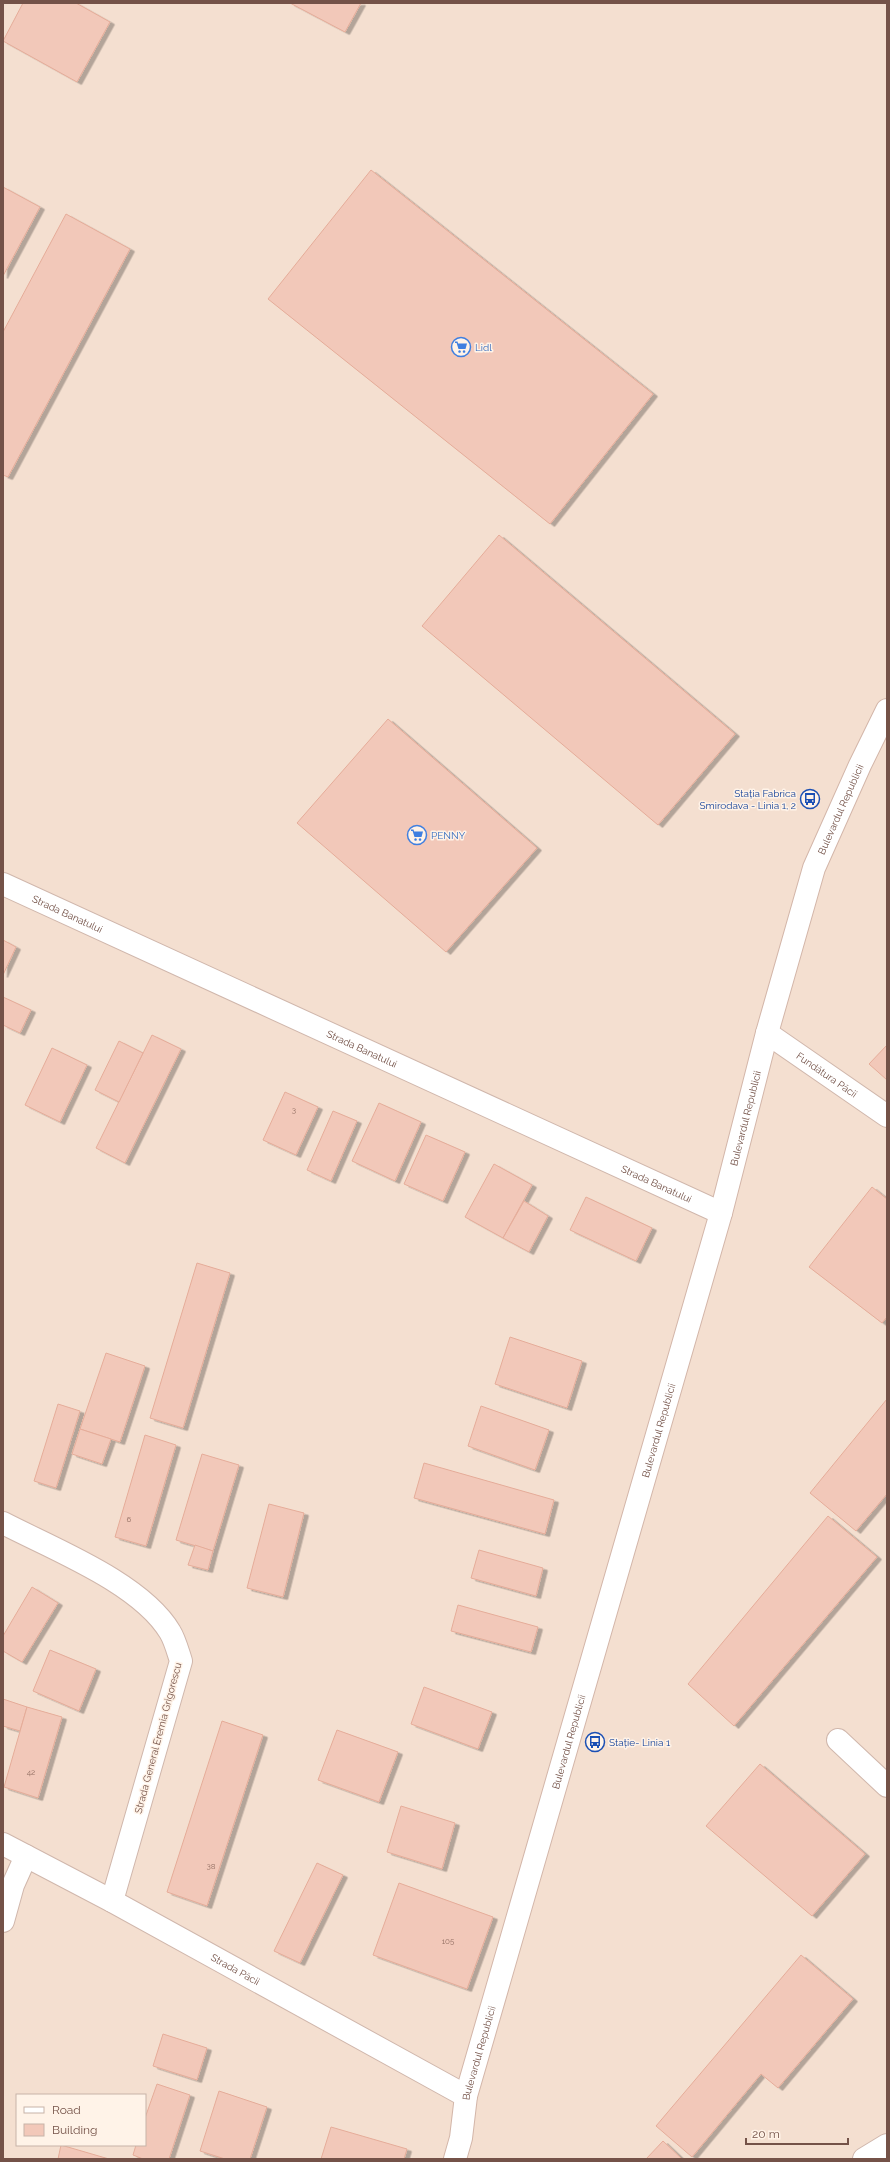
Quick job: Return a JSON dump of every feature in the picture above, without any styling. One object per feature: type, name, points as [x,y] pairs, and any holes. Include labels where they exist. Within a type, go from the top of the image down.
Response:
[{"type":"street","name":"Bulevardul Republicii","points":[[455,2159],[461,2138],[466,2096],[721,1212],[767,1033],[814,868],[860,764],[887,710]]},
{"type":"street","name":"Strada Banatului","points":[[3,884],[721,1212]]},
{"type":"street","name":"Fundătura Păcii","points":[[767,1033],[887,1116]]},
{"type":"street","name":"Strada General Eremia Grigorescu","points":[[3,1523],[109,1577],[144,1600],[171,1632],[181,1661],[112,1901]]},
{"type":"street","points":[[838,1740],[887,1786]]},
{"type":"street","name":"Strada Păcii","points":[[3,1844],[112,1901],[466,2096]]},
{"type":"street","points":[[3,1921],[13,1885],[26,1856]]},
{"type":"street","points":[[864,2159],[887,2145]]},
{"type":"shaded area","points":[[3,3],[887,3],[887,2159],[3,2159]]},
{"type":"building","points":[[23,3],[76,3],[110,22],[77,82],[3,41]]},
{"type":"building","points":[[290,3],[361,3],[345,32]]},
{"type":"building","name":"Lidl","points":[[371,170],[653,394],[550,524],[268,299]]},
{"type":"building","points":[[3,187],[40,207],[3,276]]},
{"type":"building","points":[[66,214],[130,249],[8,477],[3,475],[3,332]]},
{"type":"building","points":[[499,535],[735,734],[658,825],[422,626]]},
{"type":"building","name":"PENNY","points":[[388,719],[537,848],[446,952],[297,823]]},
{"type":"building","points":[[3,940],[16,947],[3,975]]},
{"type":"building","points":[[3,997],[31,1010],[20,1033],[3,1025]]},
{"type":"building","points":[[152,1035],[181,1049],[125,1163],[96,1148]]},
{"type":"building","points":[[119,1041],[143,1053],[119,1102],[95,1090]]},
{"type":"building","points":[[887,1045],[887,1080],[869,1064]]},
{"type":"building","points":[[52,1048],[87,1065],[60,1122],[25,1105]]},
{"type":"building","points":[[285,1092],[318,1107],[296,1155],[263,1140]]},
{"type":"building","points":[[379,1103],[421,1122],[395,1181],[352,1161]]},
{"type":"building","points":[[333,1111],[357,1121],[331,1181],[307,1170]]},
{"type":"building","points":[[426,1135],[465,1152],[443,1201],[404,1184]]},
{"type":"building","points":[[494,1164],[532,1185],[503,1238],[465,1217]]},
{"type":"building","points":[[872,1187],[887,1199],[887,1317],[882,1323],[809,1267]]},
{"type":"building","points":[[586,1197],[652,1228],[636,1261],[570,1230]]},
{"type":"building","points":[[524,1201],[548,1216],[529,1252],[503,1238]]},
{"type":"building","points":[[197,1263],[230,1273],[183,1428],[150,1418]]},
{"type":"building","points":[[510,1337],[582,1361],[567,1408],[495,1384]]},
{"type":"building","points":[[106,1353],[145,1366],[120,1442],[80,1429]]},
{"type":"building","points":[[887,1399],[887,1494],[856,1531],[810,1493]]},
{"type":"building","points":[[58,1404],[80,1411],[56,1488],[34,1481]]},
{"type":"building","points":[[481,1406],[549,1430],[535,1470],[468,1446]]},
{"type":"building","points":[[80,1429],[111,1439],[102,1464],[72,1454]]},
{"type":"building","points":[[145,1435],[176,1445],[146,1546],[115,1537]]},
{"type":"building","points":[[202,1454],[239,1465],[213,1551],[176,1540]]},
{"type":"building","points":[[424,1463],[554,1500],[545,1534],[414,1498]]},
{"type":"building","points":[[269,1504],[304,1513],[283,1597],[247,1588]]},
{"type":"building","points":[[828,1516],[877,1557],[734,1726],[688,1684]]},
{"type":"building","points":[[195,1545],[213,1551],[208,1570],[188,1565]]},
{"type":"building","points":[[479,1550],[543,1568],[536,1596],[471,1578]]},
{"type":"building","points":[[32,1587],[58,1603],[22,1662],[3,1651],[3,1636]]},
{"type":"building","points":[[458,1605],[538,1627],[531,1652],[451,1631]]},
{"type":"building","points":[[50,1650],[96,1669],[79,1711],[33,1691]]},
{"type":"building","points":[[424,1687],[492,1712],[478,1749],[411,1724]]},
{"type":"building","points":[[3,1699],[27,1707],[20,1731],[3,1726]]},
{"type":"building","points":[[27,1707],[62,1717],[38,1798],[4,1787]]},
{"type":"building","points":[[222,1721],[263,1735],[207,1906],[167,1892]]},
{"type":"building","points":[[337,1730],[398,1752],[379,1802],[318,1780]]},
{"type":"building","points":[[760,1764],[865,1854],[812,1916],[706,1826]]},
{"type":"building","points":[[401,1806],[455,1823],[442,1869],[387,1852]]},
{"type":"building","points":[[317,1863],[343,1875],[300,1963],[274,1951]]},
{"type":"building","points":[[399,1883],[493,1917],[467,1989],[373,1955]]},
{"type":"building","points":[[801,1955],[853,1999],[778,2088],[761,2074],[692,2157],[656,2126]]},
{"type":"building","points":[[163,2034],[207,2048],[197,2080],[153,2066]]},
{"type":"building","points":[[157,2084],[190,2095],[169,2159],[143,2159],[133,2155],[136,2146],[146,2146],[146,2115]]},
{"type":"building","points":[[219,2091],[267,2107],[250,2159],[225,2159],[200,2151]]},
{"type":"building","points":[[331,2127],[407,2149],[404,2159],[321,2159]]},
{"type":"building","points":[[663,2141],[682,2159],[646,2159]]},
{"type":"building","points":[[61,2146],[64,2146],[109,2159],[58,2159]]},
{"type":"place","name":"Lidl","points":[[461,347]]},
{"type":"place","name":"Stația Fabrica Smirodava - Linia 1, 2","points":[[810,799]]},
{"type":"place","name":"PENNY","points":[[417,835]]},
{"type":"place","name":"Stație- Linia 1","points":[[595,1742]]}]
